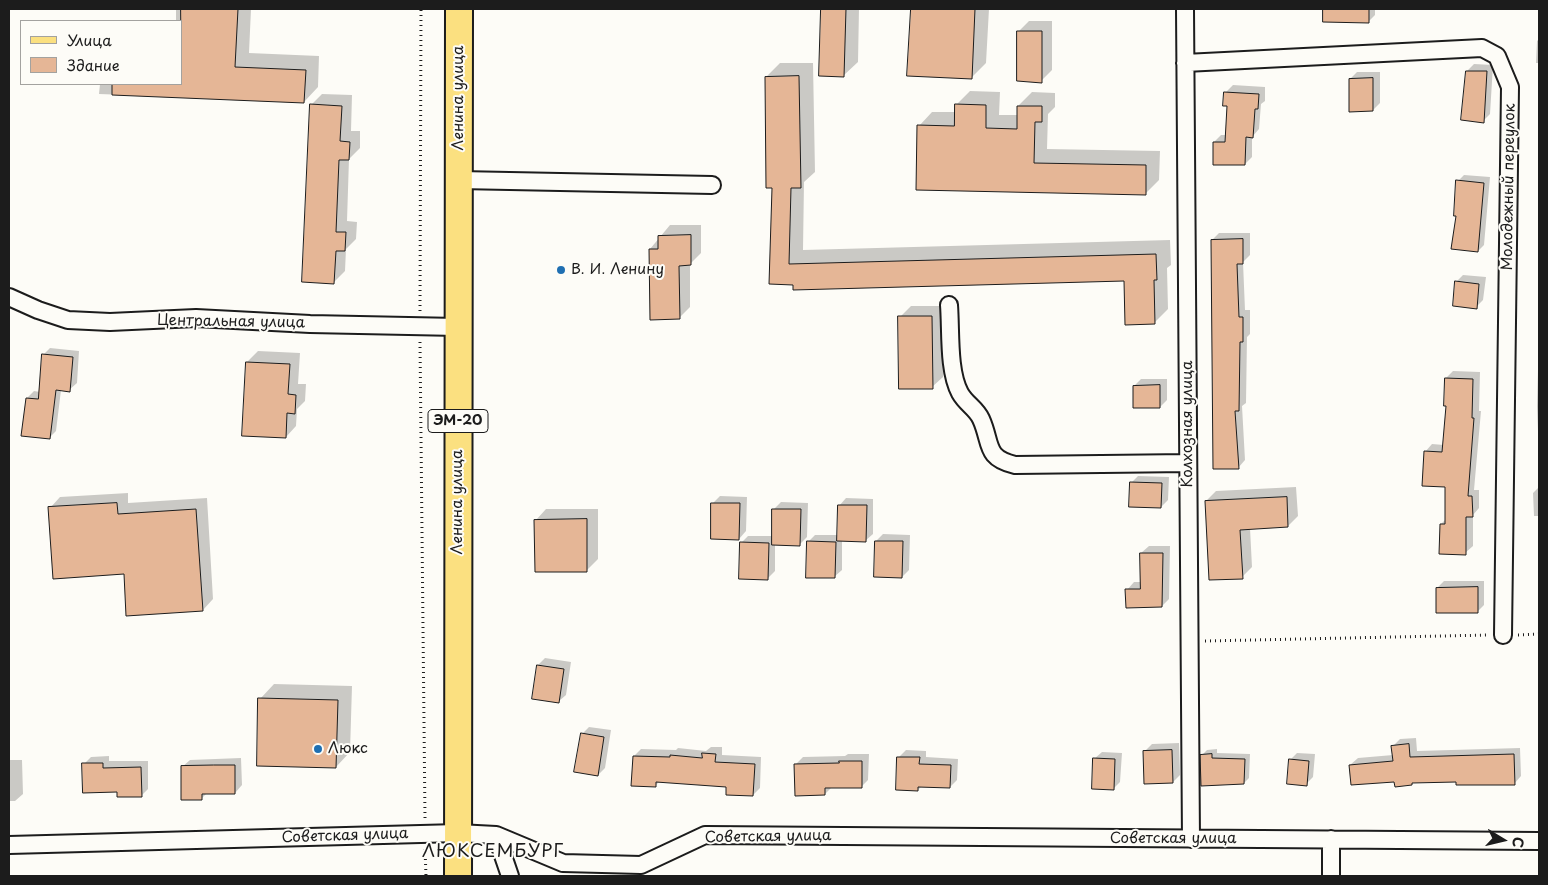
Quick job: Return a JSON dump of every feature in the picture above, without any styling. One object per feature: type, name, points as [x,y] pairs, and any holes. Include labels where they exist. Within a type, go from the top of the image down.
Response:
[{"type":"main road","name":"Ленина улица","points":[[458,876],[459,9]]},
{"type":"street","name":"Колхозная улица","points":[[1185,9],[1191,840]]},
{"type":"street","name":"Молодежный переулок","points":[[1185,63],[1482,48],[1497,56],[1510,87],[1503,635]]},
{"type":"street","points":[[459,180],[712,185]]},
{"type":"street","name":"Центральная улица","points":[[9,297],[38,310],[68,320],[110,322],[196,318],[310,324],[458,327]]},
{"type":"street","points":[[949,305],[954,379],[965,401],[974,407],[982,421],[991,453],[1000,461],[1015,465],[1188,463]]},
{"type":"street","name":"Советская улица","points":[[9,845],[458,833],[496,835],[563,863],[641,865],[704,835],[1191,840],[1539,841]]},
{"type":"street","points":[[496,835],[510,876]]},
{"type":"street","points":[[1331,839],[1331,876]]},
{"type":"path","points":[[421,9],[420,326],[426,876]]},
{"type":"path","points":[[1190,641],[1539,634]]},
{"type":"green space","points":[[9,425],[10,638],[9,638]]},
{"type":"building","points":[[181,9],[238,9],[235,67],[306,70],[304,103],[112,95],[112,85],[182,85]]},
{"type":"building","points":[[821,9],[846,9],[844,77],[819,76]]},
{"type":"building","points":[[911,9],[975,9],[972,79],[907,76]]},
{"type":"building","points":[[1323,9],[1369,9],[1369,23],[1323,22]]},
{"type":"building","points":[[1017,31],[1042,31],[1042,83],[1017,81]]},
{"type":"building","points":[[1466,71],[1487,71],[1484,123],[1461,120]]},
{"type":"building","points":[[799,76],[801,188],[791,188],[789,264],[1156,254],[1157,280],[1154,280],[1155,324],[1125,325],[1124,281],[793,290],[793,285],[769,284],[772,188],[766,188],[765,77]]},
{"type":"building","points":[[1373,78],[1373,111],[1349,112],[1349,79]]},
{"type":"building","points":[[1224,92],[1259,94],[1258,109],[1255,109],[1253,138],[1246,137],[1245,165],[1213,165],[1213,142],[1225,142],[1227,106],[1223,106]]},
{"type":"building","points":[[310,104],[342,106],[340,141],[350,142],[349,160],[339,160],[336,232],[346,232],[345,251],[336,251],[334,284],[302,282]]},
{"type":"building","points":[[955,104],[986,105],[986,128],[1017,129],[1017,106],[1042,106],[1042,122],[1035,122],[1034,163],[1146,165],[1146,195],[916,190],[917,125],[954,126]]},
{"type":"building","points":[[1456,180],[1484,183],[1478,252],[1451,249],[1456,216],[1454,216]]},
{"type":"building","points":[[691,235],[691,265],[679,266],[680,319],[650,320],[649,249],[658,249],[658,236]]},
{"type":"building","points":[[1243,239],[1243,264],[1237,264],[1239,317],[1243,317],[1243,342],[1240,342],[1239,411],[1235,411],[1239,469],[1213,469],[1211,240]]},
{"type":"building","points":[[1455,281],[1479,284],[1477,309],[1453,306]]},
{"type":"building","points":[[898,316],[932,316],[933,389],[899,389]]},
{"type":"building","points":[[42,354],[73,357],[70,392],[56,390],[50,439],[21,436],[26,398],[38,399]]},
{"type":"building","points":[[246,362],[290,364],[288,394],[296,395],[295,414],[287,413],[286,438],[242,436]]},
{"type":"building","points":[[1445,378],[1473,379],[1472,418],[1474,418],[1468,496],[1472,496],[1473,517],[1466,517],[1466,555],[1439,554],[1440,524],[1445,524],[1445,487],[1422,486],[1424,451],[1442,452],[1446,406],[1444,406]]},
{"type":"building","points":[[1160,385],[1160,408],[1133,408],[1133,386]]},
{"type":"building","points":[[1130,482],[1162,483],[1161,508],[1129,507]]},
{"type":"building","points":[[1287,497],[1288,527],[1240,530],[1243,579],[1209,580],[1205,501]]},
{"type":"building","points":[[117,503],[118,514],[196,509],[203,611],[126,616],[124,574],[53,579],[48,507]]},
{"type":"building","points":[[711,503],[740,503],[739,540],[711,539]]},
{"type":"building","points":[[838,505],[867,505],[866,542],[837,541]]},
{"type":"building","points":[[772,509],[801,509],[800,546],[772,545]]},
{"type":"building","points":[[587,519],[587,572],[535,572],[534,520]]},
{"type":"building","points":[[807,541],[836,542],[835,578],[806,578]]},
{"type":"building","points":[[875,541],[903,541],[902,578],[874,577]]},
{"type":"building","points":[[740,542],[769,543],[768,580],[739,579]]},
{"type":"building","points":[[1140,553],[1163,553],[1162,607],[1126,608],[1125,589],[1140,589]]},
{"type":"building","points":[[1478,587],[1478,613],[1436,613],[1436,588]]},
{"type":"building","points":[[537,665],[564,669],[559,703],[532,699]]},
{"type":"building","points":[[258,698],[338,700],[336,768],[257,766]]},
{"type":"building","points":[[581,733],[604,737],[598,776],[574,772]]},
{"type":"building","points":[[1409,744],[1410,757],[1514,754],[1515,785],[1456,785],[1456,782],[1412,783],[1412,785],[1395,787],[1394,782],[1351,785],[1349,765],[1393,761],[1391,746]]},
{"type":"building","points":[[1172,750],[1173,783],[1144,784],[1143,751]]},
{"type":"building","points":[[702,753],[716,754],[715,762],[755,764],[753,796],[726,795],[726,787],[656,782],[656,787],[631,786],[633,756],[670,757],[670,755],[702,758]]},
{"type":"building","points":[[1212,754],[1212,758],[1245,759],[1244,784],[1201,786],[1200,755]]},
{"type":"building","points":[[897,757],[920,757],[919,764],[951,765],[950,788],[918,787],[918,791],[896,790]]},
{"type":"building","points":[[1093,758],[1115,759],[1114,790],[1092,789]]},
{"type":"building","points":[[1289,759],[1309,761],[1307,786],[1287,784]]},
{"type":"building","points":[[839,761],[862,761],[862,788],[825,788],[825,795],[795,796],[794,764],[839,763]]},
{"type":"building","points":[[82,763],[103,763],[103,768],[141,767],[142,797],[117,797],[117,792],[83,793]]},
{"type":"building","points":[[235,765],[235,794],[202,794],[202,800],[181,800],[181,766]]},
{"type":"place","name":"В. И. Ленину","points":[[561,270]]},
{"type":"place","name":"Люкс","points":[[318,749]]},
{"type":"district","name":"ЛЮКСЕМБУРГ","points":[[493,852]]}]
